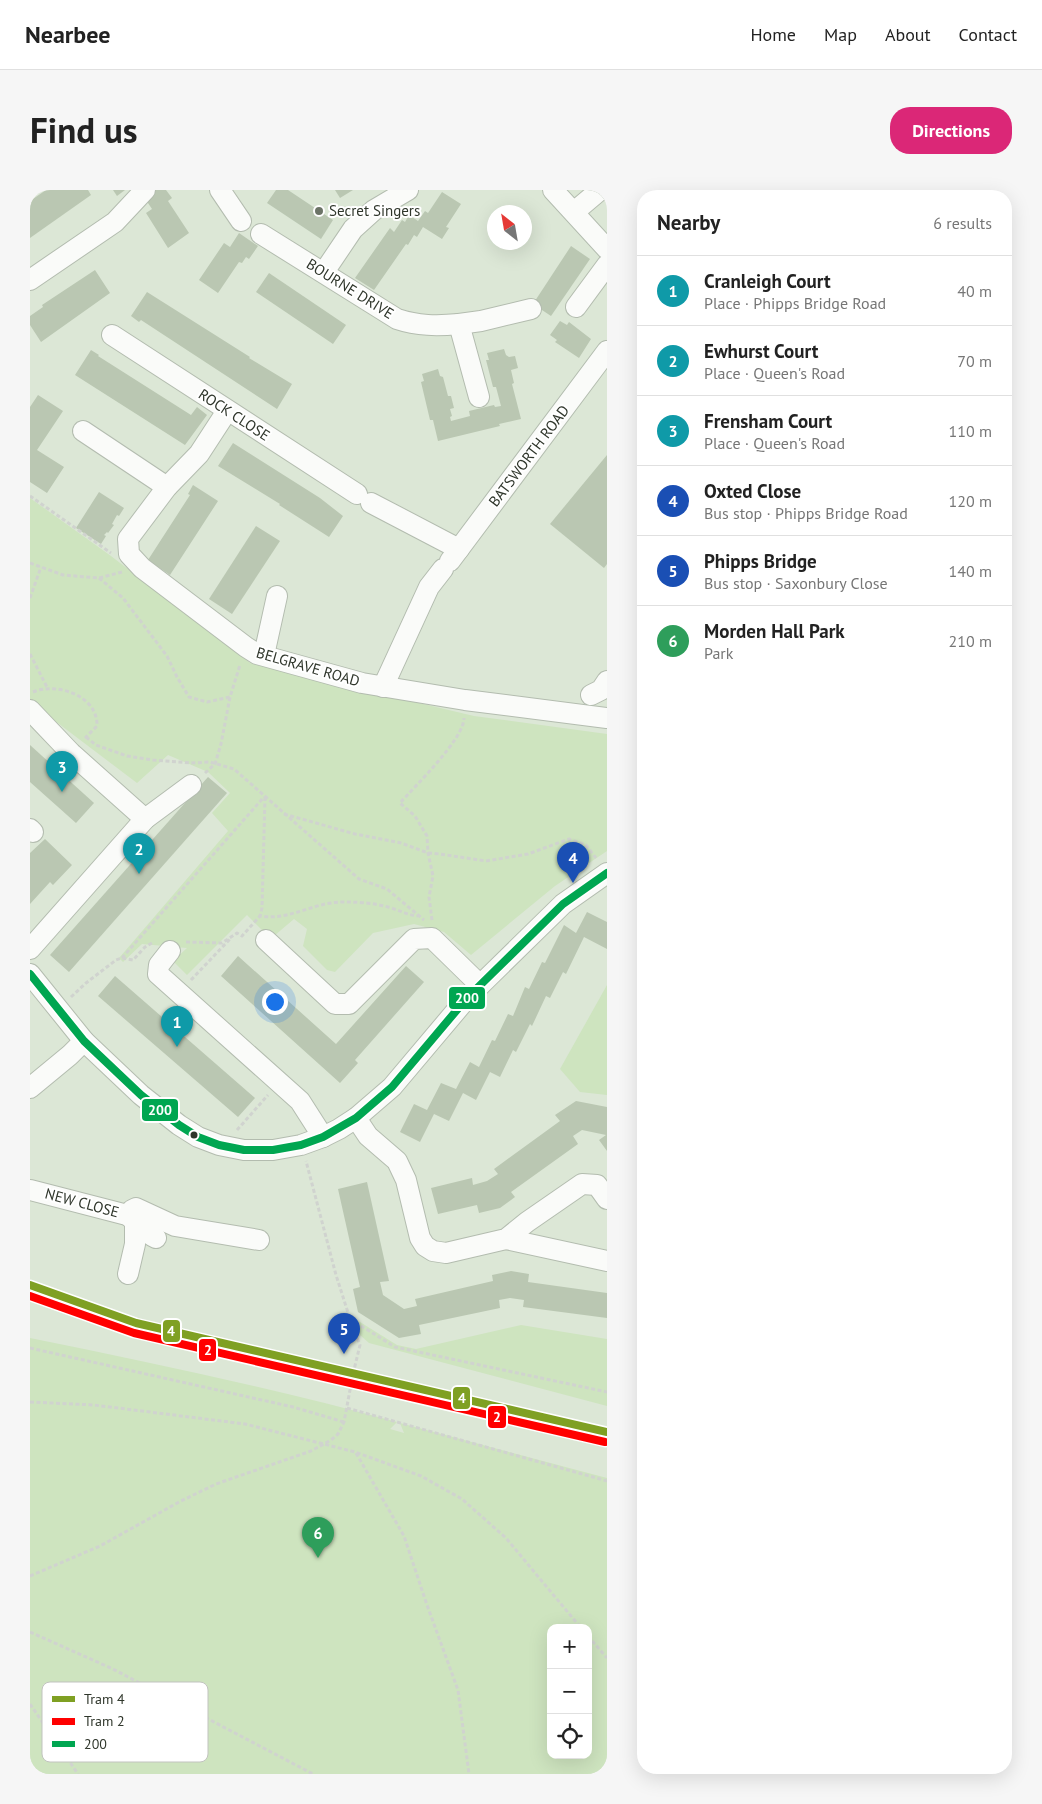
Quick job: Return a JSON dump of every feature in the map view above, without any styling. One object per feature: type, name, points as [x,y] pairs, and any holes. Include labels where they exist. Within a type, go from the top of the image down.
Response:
[{"type":"street","points":[[30,280],[115,222],[145,190]]},
{"type":"street","points":[[220,190],[241,220]]},
{"type":"street","points":[[324,272],[353,229],[374,210],[408,190]]},
{"type":"street","points":[[554,190],[607,249]]},
{"type":"street","points":[[574,212],[600,190]]},
{"type":"street","name":"BOURNE DRIVE","points":[[261,234],[397,319],[412,324],[438,326],[481,321],[512,321],[531,309]]},
{"type":"street","points":[[576,307],[607,265]]},
{"type":"street","points":[[459,324],[479,398]]},
{"type":"street","name":"ROCK CLOSE","points":[[112,335],[364,499],[451,560]]},
{"type":"street","name":"BATSWORTH ROAD","points":[[383,687],[429,587],[607,351]]},
{"type":"street","points":[[136,561],[128,539],[167,487],[199,454],[227,411]]},
{"type":"street","points":[[82,431],[167,487]]},
{"type":"street","name":"BELGRAVE ROAD","points":[[136,561],[257,654],[383,687],[465,700],[607,718]]},
{"type":"street","points":[[264,655],[277,596]]},
{"type":"street","points":[[591,695],[600,690],[607,681]]},
{"type":"street","points":[[30,710],[71,752],[145,819]]},
{"type":"street","points":[[30,949],[145,819],[191,785]]},
{"type":"street","points":[[30,974],[84,1041],[141,1095],[179,1125],[198,1137],[219,1145],[244,1150],[273,1150],[302,1145],[339,1129],[356,1118],[392,1087],[480,985],[563,904],[607,873]]},
{"type":"street","points":[[266,940],[335,1004],[349,1004],[414,939],[432,938],[480,985]]},
{"type":"street","points":[[170,951],[159,965],[158,974],[300,1101],[323,1137]]},
{"type":"street","points":[[30,1088],[84,1041]]},
{"type":"street","points":[[356,1118],[368,1136],[396,1161],[406,1180],[420,1238],[425,1246],[433,1251],[446,1253],[506,1239],[607,1261]]},
{"type":"street","points":[[506,1239],[582,1184],[597,1185],[607,1199]]},
{"type":"street","name":"NEW CLOSE","points":[[30,1190],[131,1218],[147,1234],[156,1238]]},
{"type":"street","points":[[128,1274],[135,1244],[131,1218],[132,1210],[136,1208],[175,1226],[259,1240]]},
{"type":"path","points":[[30,496],[118,558],[136,561]]},
{"type":"path","points":[[30,563],[63,575],[99,578],[136,561]]},
{"type":"path","points":[[30,598],[41,567]]},
{"type":"path","points":[[99,578],[123,598],[167,656],[177,677],[190,696],[207,702],[230,697]]},
{"type":"path","points":[[215,764],[230,697],[246,647]]},
{"type":"path","points":[[30,654],[48,689]]},
{"type":"path","points":[[30,693],[48,689],[66,691],[80,696],[94,708],[97,726]]},
{"type":"path","points":[[86,737],[96,745],[127,756],[191,763],[210,762],[234,769],[359,879],[387,889],[418,916],[433,925],[430,897],[434,876],[428,854],[427,836],[415,816],[400,803],[453,745],[464,724],[465,700]]},
{"type":"path","points":[[264,797],[262,908],[260,916],[289,916],[316,906],[340,902],[374,904],[389,907],[408,915],[418,916]]},
{"type":"path","points":[[122,958],[264,797]]},
{"type":"path","points":[[284,813],[355,834],[401,842],[428,854],[486,861],[528,854],[569,839],[586,844],[607,873]]},
{"type":"path","points":[[178,993],[232,935]]},
{"type":"path","points":[[232,1136],[272,1091]]},
{"type":"path","points":[[30,1576],[100,1546],[179,1502],[216,1484],[325,1444],[338,1434],[344,1422],[353,1366],[360,1345],[336,1275],[304,1154]]},
{"type":"path","points":[[350,1319],[395,1347],[607,1392]]},
{"type":"path","points":[[30,1348],[294,1407],[344,1422]]},
{"type":"path","points":[[30,1402],[94,1405],[245,1424],[355,1452],[420,1476],[462,1499],[506,1538],[578,1624]]},
{"type":"path","points":[[347,1408],[607,1481]]},
{"type":"path","points":[[355,1452],[404,1536],[458,1690],[469,1774]]},
{"type":"path","points":[[30,1632],[114,1669],[139,1682]]},
{"type":"path","points":[[592,1641],[607,1658]]},
{"type":"path","points":[[30,1704],[42,1722]]},
{"type":"path","points":[[208,1719],[313,1774]]},
{"type":"path","points":[[70,1762],[78,1774]]},
{"type":"green space","points":[[30,498],[111,556],[250,663],[474,716],[607,734],[607,851],[555,886],[471,955],[444,932],[414,924],[373,933],[335,972],[327,970],[303,946],[307,929],[294,919],[274,936],[268,936],[247,915],[187,975],[173,961],[187,948],[142,944],[123,962],[119,958],[228,831],[212,813],[230,793],[208,772],[168,755],[137,783],[30,702]]},
{"type":"green space","points":[[607,985],[607,1095],[580,1092],[560,1069]]},
{"type":"green space","points":[[352,1317],[397,1345],[416,1349],[521,1325],[607,1339],[607,1406],[369,1343],[360,1335]]},
{"type":"green space","points":[[30,1338],[306,1398],[397,1422],[390,1429],[404,1433],[400,1423],[607,1478],[607,1774],[30,1774]]},
{"type":"building","points":[[46,190],[88,190],[91,195],[30,238],[30,201]]},
{"type":"building","points":[[113,190],[125,190],[117,196]]},
{"type":"building","points":[[153,190],[166,190],[172,198],[168,201],[189,233],[168,248],[146,213],[152,209],[144,197]]},
{"type":"building","points":[[276,190],[288,190],[333,220],[321,239],[267,203]]},
{"type":"building","points":[[335,190],[353,190],[340,198]]},
{"type":"building","points":[[442,192],[461,204],[446,227],[449,228],[442,239],[423,227],[417,237],[414,235],[408,245],[406,244],[374,290],[355,278],[390,228],[394,232],[402,220],[405,222],[409,215],[418,221],[425,211],[428,213]]},
{"type":"building","points":[[239,233],[258,246],[249,259],[246,257],[242,263],[239,262],[218,293],[199,280],[224,243],[230,247]]},
{"type":"building","points":[[571,246],[590,259],[551,316],[533,304]]},
{"type":"building","points":[[95,270],[110,293],[41,342],[30,325],[30,316],[43,307],[42,305]]},
{"type":"building","points":[[269,273],[346,325],[333,344],[256,292]]},
{"type":"building","points":[[147,292],[292,384],[277,409],[141,320],[139,322],[131,316]]},
{"type":"building","points":[[560,321],[567,325],[569,322],[591,339],[579,358],[555,342],[557,340],[550,335]]},
{"type":"building","points":[[504,349],[509,357],[515,356],[518,368],[511,370],[514,383],[512,384],[521,419],[438,441],[433,420],[430,420],[421,382],[424,381],[422,374],[438,369],[440,376],[443,377],[448,396],[451,396],[454,408],[450,409],[451,421],[470,416],[469,411],[494,405],[495,407],[501,406],[496,387],[493,387],[486,360],[489,360],[487,353]]},
{"type":"building","points":[[91,350],[191,415],[197,407],[207,415],[185,445],[75,375]]},
{"type":"building","points":[[38,395],[63,411],[37,450],[64,467],[47,493],[30,482],[30,407]]},
{"type":"building","points":[[233,443],[320,498],[343,516],[329,537],[218,466]]},
{"type":"building","points":[[607,455],[607,564],[604,568],[550,524]]},
{"type":"building","points":[[193,485],[218,501],[170,575],[148,560],[190,495],[188,494]]},
{"type":"building","points":[[99,492],[124,508],[119,516],[117,515],[112,524],[114,525],[104,535],[106,536],[101,544],[76,528]]},
{"type":"building","points":[[256,526],[280,541],[232,614],[209,599]]},
{"type":"building","points":[[30,745],[94,803],[76,823],[30,782]]},
{"type":"building","points":[[208,777],[227,793],[69,972],[50,955]]},
{"type":"building","points":[[45,839],[72,865],[53,885],[50,882],[30,904],[30,853]]},
{"type":"building","points":[[587,912],[607,922],[607,949],[584,937],[566,974],[563,972],[550,998],[546,996],[532,1026],[530,1024],[516,1052],[513,1050],[500,1077],[490,1072],[476,1100],[463,1093],[449,1121],[434,1114],[420,1142],[400,1132],[414,1104],[427,1110],[441,1083],[456,1089],[470,1062],[479,1067],[492,1040],[495,1041],[508,1014],[513,1016],[525,987],[529,989],[542,962],[545,963],[564,925],[576,933]]},
{"type":"building","points":[[238,956],[336,1044],[406,966],[424,982],[355,1060],[358,1063],[340,1083],[221,976]]},
{"type":"building","points":[[115,976],[255,1098],[238,1117],[98,996]]},
{"type":"building","points":[[576,1101],[607,1107],[607,1151],[599,1140],[606,1135],[582,1130],[573,1136],[578,1144],[511,1192],[515,1197],[500,1208],[479,1213],[477,1205],[438,1214],[431,1188],[472,1178],[473,1185],[487,1181],[498,1174],[494,1169],[560,1121],[555,1115]]},
{"type":"building","points":[[367,1182],[389,1281],[380,1282],[383,1295],[404,1309],[417,1306],[415,1299],[493,1281],[492,1275],[511,1271],[529,1274],[528,1282],[607,1293],[607,1318],[523,1307],[524,1300],[510,1298],[499,1300],[500,1308],[419,1325],[421,1334],[399,1338],[358,1312],[353,1289],[360,1287],[338,1189]]},
{"type":"tram line","name":"4","points":[[30,1285],[136,1323],[607,1432]]},
{"type":"tram line","name":"2","points":[[30,1296],[134,1333],[605,1442]]},
{"type":"transit line","name":"200","points":[[30,974],[84,1041],[141,1095],[179,1125],[198,1137],[219,1145],[244,1150],[273,1150],[301,1145],[323,1137],[356,1118],[392,1087],[467,998],[563,904],[607,873]]},
{"type":"place","name":"Secret Singers","points":[[319,211]]},
{"type":"place","name":"Frensham Court","points":[[62,792]]},
{"type":"place","name":"Ewhurst Court","points":[[139,874]]},
{"type":"place","name":"Oxted Close","points":[[573,883]]},
{"type":"place","name":"Cranleigh Court","points":[[177,1047]]},
{"type":"place","name":"Phipps Bridge","points":[[344,1354]]},
{"type":"place","name":"Morden Hall Park","points":[[318,1558]]}]
